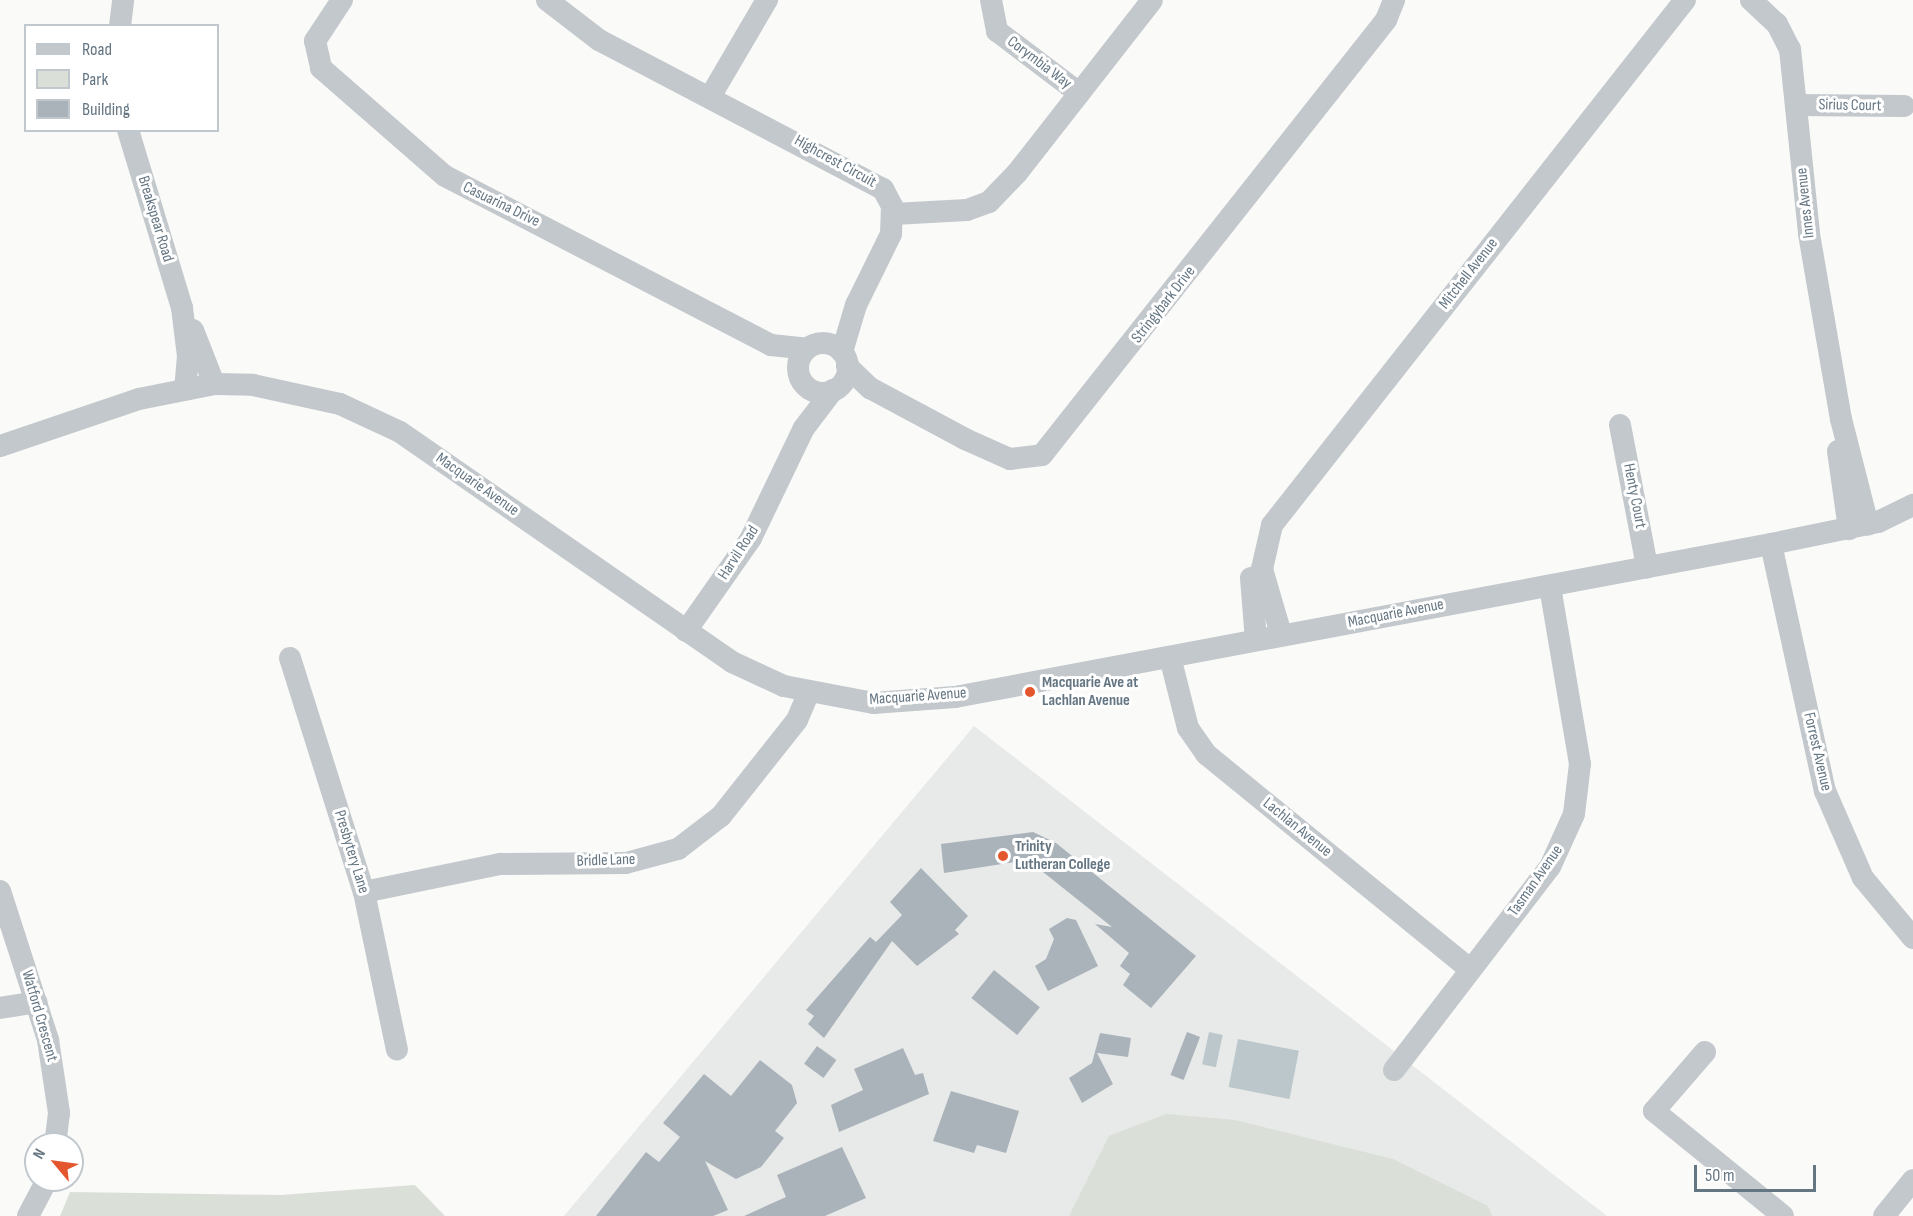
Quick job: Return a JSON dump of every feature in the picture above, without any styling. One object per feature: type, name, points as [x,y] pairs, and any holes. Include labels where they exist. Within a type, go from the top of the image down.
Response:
[{"type":"street","points":[[120,24],[123,0]]},
{"type":"street","name":"Casuarina Drive","points":[[342,0],[315,41],[321,68],[445,176],[771,345],[832,364]]},
{"type":"street","name":"Highcrest Circuit","points":[[547,0],[598,40],[875,180],[894,214]]},
{"type":"street","points":[[710,97],[767,0]]},
{"type":"street","name":"Corymbia Way","points":[[991,0],[988,11],[997,32],[1079,93]]},
{"type":"street","points":[[894,214],[968,210],[989,202],[1152,0]]},
{"type":"street","name":"Stringybark Drive","points":[[832,364],[870,388],[1010,459],[1042,456],[1386,20],[1394,0]]},
{"type":"street","name":"Mitchell Avenue","points":[[1256,640],[1251,580],[1279,514],[1685,0]]},
{"type":"street","name":"Innes Avenue","points":[[1751,0],[1784,34],[1796,105],[1809,234],[1841,419],[1838,451],[1858,527]]},
{"type":"street","name":"Sirius Court","points":[[1796,105],[1904,106]]},
{"type":"street","name":"Breakspear Road","points":[[129,132],[182,308],[214,384]]},
{"type":"street","name":"Harvil Road","points":[[686,631],[751,538],[810,417],[856,305],[887,246],[894,214]]},
{"type":"street","name":"Breakspear Road","points":[[182,308],[188,356],[184,389]]},
{"type":"street","name":"Casuarina Drive","points":[[771,345],[800,377]]},
{"type":"street","points":[[800,377],[819,392],[832,364]]},
{"type":"street","name":"Harvil Road","points":[[784,469],[800,377],[832,364]]},
{"type":"street","name":"Macquarie Avenue","points":[[0,446],[184,389],[214,384],[278,388],[371,416],[686,631],[756,673],[809,693],[873,703],[918,701],[1170,657],[1281,634],[1771,544],[1858,527],[1913,505]]},
{"type":"street","name":"Henty Court","points":[[1620,424],[1647,567]]},
{"type":"street","name":"Forrest Avenue","points":[[1771,544],[1825,791],[1863,878],[1913,938]]},
{"type":"street","points":[[1262,552],[1268,603],[1281,634]]},
{"type":"street","name":"Tasman Avenue","points":[[1394,1070],[1550,867],[1574,814],[1580,764],[1550,586]]},
{"type":"street","name":"Lachlan Avenue","points":[[1170,657],[1188,728],[1206,754],[1470,969]]},
{"type":"street","name":"Presbytery Lane","points":[[290,658],[364,892],[396,1050]]},
{"type":"street","name":"Bridle Lane","points":[[364,892],[501,864],[626,863],[678,849],[722,816],[797,720],[809,693]]},
{"type":"street","name":"Watford Crescent","points":[[0,891],[36,1002],[56,1080],[55,1132]]},
{"type":"street","points":[[0,1008],[36,1002]]},
{"type":"street","points":[[1705,1052],[1654,1111],[1783,1216]]},
{"type":"street","points":[[1884,1216],[1913,1180]]},
{"type":"street","points":[[28,1216],[41,1192]]},
{"type":"shaded area","name":"Trinity Lutheran College","points":[[974,726],[1607,1216],[564,1216]]},
{"type":"shaded area","points":[[1209,1032],[1223,1035],[1216,1067],[1202,1064]]},
{"type":"shaded area","points":[[1238,1039],[1299,1051],[1290,1099],[1229,1087]]},
{"type":"green space","points":[[1166,1114],[1235,1120],[1393,1159],[1488,1206],[1492,1216],[1069,1216],[1109,1136]]},
{"type":"green space","points":[[415,1185],[445,1216],[60,1216],[70,1192],[281,1195]]},
{"type":"building","points":[[1033,832],[1056,843],[1196,956],[1151,1008],[1123,985],[1130,974],[1120,966],[1129,953],[1095,924],[1112,927],[1028,860],[944,873],[941,844]]},
{"type":"building","points":[[921,868],[968,916],[955,930],[959,934],[917,966],[892,941],[824,1038],[808,1024],[814,1016],[806,1010],[870,937],[876,942],[902,915],[890,902]]},
{"type":"building","points":[[1067,918],[1076,920],[1098,966],[1048,991],[1035,966],[1046,959],[1054,939],[1049,929]]},
{"type":"building","points":[[994,970],[1040,1007],[1017,1035],[971,998]]},
{"type":"building","points":[[1187,1032],[1200,1037],[1184,1080],[1171,1075]]},
{"type":"building","points":[[1100,1033],[1131,1038],[1128,1057],[1097,1053],[1113,1084],[1082,1103],[1069,1078],[1092,1063]]},
{"type":"building","points":[[817,1046],[836,1060],[823,1078],[804,1064]]},
{"type":"building","points":[[903,1048],[915,1075],[923,1073],[929,1094],[839,1132],[831,1105],[863,1090],[854,1069]]},
{"type":"building","points":[[760,1060],[792,1085],[797,1103],[775,1131],[784,1138],[761,1167],[736,1179],[705,1161],[728,1210],[713,1216],[596,1216],[646,1152],[659,1162],[680,1137],[663,1123],[704,1074],[731,1096]]},
{"type":"building","points":[[951,1091],[1019,1111],[1006,1153],[977,1145],[974,1153],[933,1141]]},
{"type":"building","points":[[842,1147],[866,1198],[825,1216],[744,1216],[786,1197],[777,1175]]},
{"type":"place","name":"Macquarie Ave at Lachlan Avenue","points":[[1030,692]]},
{"type":"place","name":"Trinity Lutheran College","points":[[1003,856]]}]
